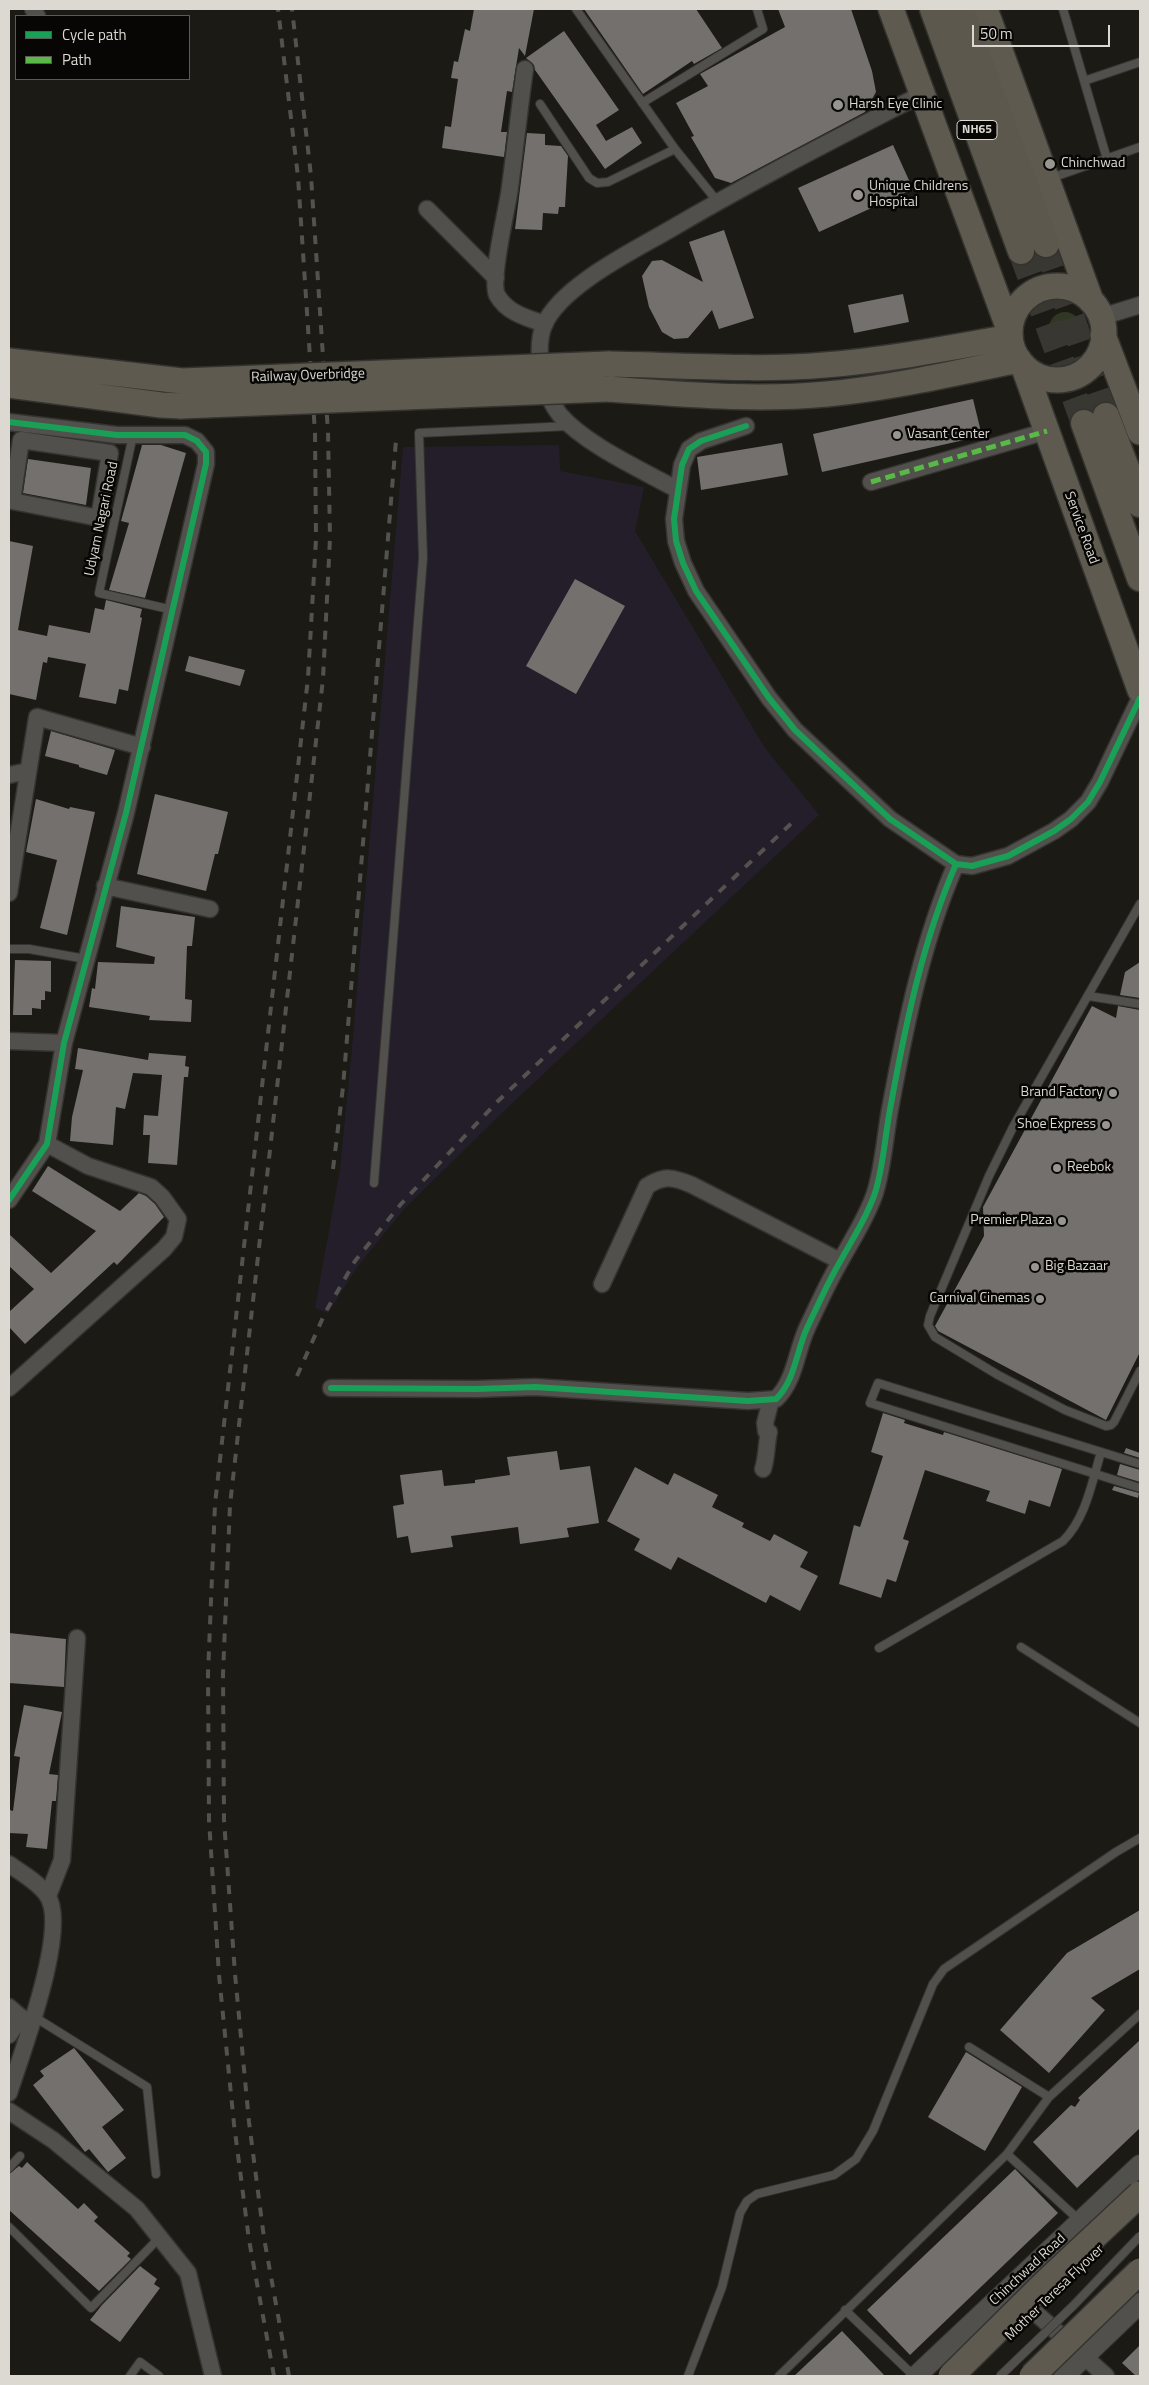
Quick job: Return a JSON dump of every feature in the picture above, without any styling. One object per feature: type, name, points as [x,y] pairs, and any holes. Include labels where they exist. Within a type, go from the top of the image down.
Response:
[{"type":"highway","name":"NH65","points":[[933,9],[1021,252]]},
{"type":"highway","name":"NH65","points":[[960,9],[1046,244]]},
{"type":"highway","points":[[1140,504],[1095,419],[1140,578]]},
{"type":"main road","points":[[891,9],[1010,334],[1013,350],[1029,371],[1055,380],[1073,377],[1082,373],[1100,352],[1098,318],[1076,291],[1058,286],[1032,293],[1019,306],[1011,323],[1010,334]]},
{"type":"main road","points":[[985,9],[1098,318],[1131,397],[1140,432]]},
{"type":"main road","name":"Railway Overbridge","points":[[9,361],[182,381],[608,364],[772,367],[824,365],[892,358],[1010,334]]},
{"type":"main road","name":"Railway Overbridge","points":[[9,386],[181,406],[607,389],[755,397],[826,394],[891,386],[1021,362]]},
{"type":"main road","name":"Service Road","points":[[1021,362],[1140,690]]},
{"type":"main road","points":[[951,2376],[1047,2281],[1140,2194]]},
{"type":"main road","name":"Mother Teresa Flyover","points":[[969,2376],[1140,2210]]},
{"type":"main road","points":[[1032,2376],[1140,2271]]},
{"type":"main road","points":[[1046,2376],[1140,2284]]},
{"type":"street","points":[[525,69],[496,278],[496,293],[504,304],[518,314],[545,324]]},
{"type":"street","points":[[678,490],[594,442],[572,426],[559,413],[544,382],[540,352],[545,324],[562,299],[579,286],[717,201],[922,94]]},
{"type":"street","points":[[427,209],[496,278]]},
{"type":"street","points":[[1098,318],[1140,305]]},
{"type":"street","points":[[9,422],[57,437],[110,453],[98,518],[12,501],[21,440],[57,437],[185,435],[197,441],[206,452],[206,464],[142,747],[64,1043],[47,1144],[9,1200]]},
{"type":"street","points":[[746,426],[701,441],[689,449],[682,465],[674,519],[676,541],[683,563],[696,590],[769,698],[795,730],[890,819],[956,864],[972,866],[1008,856],[1054,831],[1071,819],[1088,802],[1100,782],[1140,698]]},
{"type":"street","points":[[871,482],[1047,431]]},
{"type":"street","points":[[9,893],[37,717],[142,747]]},
{"type":"street","points":[[9,775],[28,771]]},
{"type":"street","points":[[330,1388],[476,1389],[535,1387],[748,1401],[776,1399],[786,1390],[800,1343],[840,1261],[862,1225],[875,1194],[884,1157],[888,1116],[906,1028],[929,934],[938,905],[956,864]]},
{"type":"street","points":[[105,886],[210,909]]},
{"type":"street","points":[[9,1041],[64,1043]]},
{"type":"street","points":[[9,1388],[164,1249],[174,1237],[178,1219],[162,1197],[151,1187],[88,1166],[47,1144]]},
{"type":"street","points":[[602,1284],[647,1186],[661,1178],[678,1179],[692,1185],[840,1261]]},
{"type":"street","points":[[763,1469],[766,1462],[764,1450],[769,1432],[766,1431],[765,1422],[771,1400]]},
{"type":"street","points":[[9,2093],[23,2016],[54,1930],[48,1896],[62,1860],[77,1638]]},
{"type":"street","points":[[9,1864],[37,1884],[48,1896]]},
{"type":"street","points":[[9,2035],[23,2016]]},
{"type":"street","points":[[9,2111],[54,2140],[137,2209],[188,2273],[213,2376]]},
{"type":"street","name":"Chinchwad Road","points":[[915,2376],[1140,2165]]},
{"type":"street","points":[[1008,2289],[1106,2376]]},
{"type":"street","points":[[1064,2376],[1140,2303]]},
{"type":"lane","points":[[576,9],[675,149],[717,201]]},
{"type":"lane","points":[[642,103],[763,29],[757,9]]},
{"type":"lane","points":[[1063,9],[1107,158]]},
{"type":"lane","points":[[1084,81],[1140,62]]},
{"type":"lane","points":[[540,104],[588,178],[597,183],[608,182],[675,149]]},
{"type":"lane","points":[[1047,180],[1140,146]]},
{"type":"lane","points":[[374,1183],[423,558],[418,433],[572,426]]},
{"type":"lane","name":"Udyam Nagari Road","points":[[133,435],[99,593],[173,610]]},
{"type":"lane","points":[[1140,904],[1013,1127],[963,1237],[928,1325],[935,1337],[998,1375],[1065,1410],[1106,1426],[1114,1422],[1140,1371]]},
{"type":"lane","points":[[9,949],[29,949],[86,959]]},
{"type":"lane","points":[[1088,996],[1140,1004]]},
{"type":"lane","points":[[1140,1464],[878,1382],[870,1403],[1140,1488]]},
{"type":"lane","points":[[879,1648],[1063,1541],[1073,1531],[1081,1516],[1101,1452]]},
{"type":"lane","points":[[1021,1647],[1140,1723]]},
{"type":"lane","points":[[688,2376],[722,2287],[740,2212],[747,2201],[757,2194],[834,2176],[856,2158],[873,2131],[933,1984],[944,1969],[1116,1852],[1140,1838]]},
{"type":"lane","points":[[779,2376],[1007,2154],[1049,2097],[1140,2014]]},
{"type":"lane","points":[[23,2016],[147,2087],[156,2174]]},
{"type":"lane","points":[[969,2048],[1049,2097]]},
{"type":"lane","points":[[1007,2154],[1080,2221]]},
{"type":"lane","points":[[9,2168],[20,2156]]},
{"type":"lane","points":[[9,2227],[91,2308],[160,2238]]},
{"type":"lane","points":[[1000,2376],[1073,2306],[1140,2236]]},
{"type":"lane","points":[[845,2310],[915,2376]]},
{"type":"lane","points":[[130,2376],[140,2362],[159,2376]]},
{"type":"shaded area","points":[[559,445],[560,471],[644,487],[635,531],[765,748],[819,815],[504,1111],[405,1208],[358,1266],[328,1313],[315,1308],[340,1169],[403,447]]},
{"type":"green space","points":[[1065,312],[1077,316],[1081,328],[1077,340],[1065,344],[1053,340],[1049,328],[1053,316]]},
{"type":"building","points":[[474,9],[534,9],[525,56],[519,48],[512,92],[507,91],[501,132],[507,132],[504,157],[442,148],[445,126],[451,127],[458,79],[451,78],[454,61],[458,62],[465,29],[470,31]]},
{"type":"building","points":[[584,9],[696,9],[722,48],[694,64],[692,61],[643,94]]},
{"type":"building","points":[[778,9],[851,9],[872,71],[876,92],[865,112],[731,183],[715,178],[691,137],[694,136],[676,103],[708,86],[700,74],[785,27]]},
{"type":"building","points":[[564,31],[619,110],[596,125],[606,141],[632,127],[642,143],[605,169],[535,70],[534,65],[526,58]]},
{"type":"building","points":[[527,133],[545,134],[545,145],[561,146],[568,156],[565,207],[559,207],[558,214],[543,213],[542,230],[515,229]]},
{"type":"building","points":[[893,145],[913,189],[819,232],[798,188]]},
{"type":"building","points":[[724,230],[754,318],[719,329],[712,310],[688,338],[674,339],[662,332],[649,307],[642,276],[652,261],[662,260],[703,282],[689,242]]},
{"type":"building","points":[[903,294],[909,322],[854,333],[848,305]]},
{"type":"building","name":"Vasant Center","points":[[973,399],[982,436],[822,472],[813,434]]},
{"type":"building","points":[[782,443],[788,475],[701,490],[697,457]]},
{"type":"building","points":[[142,445],[161,445],[186,453],[145,598],[109,590],[129,523],[121,521]]},
{"type":"building","points":[[28,459],[91,468],[86,505],[23,493]]},
{"type":"building","points":[[9,541],[33,546],[18,630],[47,636],[49,625],[90,633],[95,608],[104,610],[106,600],[142,609],[140,617],[142,618],[128,691],[119,689],[116,704],[79,697],[86,664],[48,657],[47,663],[43,662],[36,700],[9,694]]},
{"type":"building","points":[[575,579],[625,606],[576,694],[526,666]]},
{"type":"building","points":[[189,656],[245,670],[240,686],[185,671]]},
{"type":"building","points":[[51,731],[115,750],[107,775],[45,756]]},
{"type":"building","points":[[155,794],[228,812],[218,854],[215,854],[206,891],[137,874]]},
{"type":"building","points":[[36,799],[69,809],[70,807],[95,812],[67,935],[40,928],[57,860],[26,852]]},
{"type":"building","points":[[121,906],[195,917],[192,946],[187,946],[185,999],[192,1000],[191,1022],[149,1020],[150,1016],[89,1007],[92,988],[95,989],[98,962],[154,964],[155,957],[116,947]]},
{"type":"building","points":[[15,960],[51,961],[51,992],[45,991],[45,1000],[41,1000],[41,1009],[32,1008],[32,1015],[13,1015]]},
{"type":"building","points":[[1140,962],[1140,998],[1120,995],[1125,972]]},
{"type":"building","name":"Premier Plaza","points":[[1092,1006],[1116,1018],[1118,1006],[1140,1010],[1140,1352],[1106,1420],[938,1331],[935,1326],[984,1236],[983,1207]]},
{"type":"building","points":[[78,1048],[148,1060],[149,1053],[186,1056],[185,1066],[189,1067],[188,1077],[184,1077],[177,1165],[148,1163],[150,1135],[143,1135],[144,1115],[158,1116],[162,1075],[133,1073],[125,1109],[116,1107],[113,1145],[70,1141],[72,1117],[83,1070],[75,1069]]},
{"type":"building","points":[[48,1166],[120,1211],[139,1193],[155,1204],[164,1217],[117,1265],[114,1262],[25,1344],[9,1327],[9,1312],[34,1289],[9,1266],[9,1234],[51,1273],[96,1231],[32,1191]]},
{"type":"building","points":[[883,1413],[905,1420],[904,1423],[943,1435],[944,1432],[1062,1469],[1050,1507],[1029,1500],[1025,1514],[986,1501],[990,1491],[925,1470],[903,1539],[909,1541],[896,1582],[887,1579],[881,1598],[839,1584],[854,1525],[860,1527],[883,1456],[871,1452]]},
{"type":"building","points":[[1126,1448],[1140,1453],[1140,1458],[1124,1453]]},
{"type":"building","points":[[557,1451],[560,1470],[590,1466],[599,1523],[567,1528],[569,1537],[520,1544],[518,1527],[451,1536],[453,1547],[411,1553],[408,1536],[397,1538],[393,1506],[404,1504],[400,1475],[442,1470],[444,1486],[475,1483],[475,1480],[510,1475],[507,1457]]},
{"type":"building","points":[[1120,1464],[1140,1470],[1140,1482],[1117,1475]]},
{"type":"building","points":[[635,1467],[668,1485],[674,1473],[718,1495],[712,1507],[744,1523],[742,1527],[770,1541],[774,1534],[808,1552],[800,1567],[818,1576],[800,1611],[770,1595],[766,1603],[678,1557],[671,1570],[634,1550],[640,1539],[607,1521]]},
{"type":"building","points":[[1114,1486],[1139,1493],[1138,1498],[1112,1490]]},
{"type":"building","points":[[9,1633],[66,1639],[64,1687],[9,1683]]},
{"type":"building","points":[[24,1705],[62,1712],[49,1774],[58,1775],[56,1801],[52,1801],[47,1849],[26,1847],[28,1834],[9,1833],[10,1810],[13,1811],[20,1757],[14,1756]]},
{"type":"building","points":[[1140,1910],[1140,1969],[1091,1998],[1105,2010],[1049,2073],[1000,2030],[1067,1953]]},
{"type":"building","points":[[1140,2040],[1140,2128],[1077,2188],[1033,2142],[1071,2105],[1075,2107],[1080,2100],[1078,2098]]},
{"type":"building","points":[[74,2048],[124,2110],[102,2127],[126,2158],[108,2172],[89,2149],[85,2152],[33,2085],[44,2076],[40,2071]]},
{"type":"building","points":[[966,2052],[1022,2087],[985,2151],[928,2117]]},
{"type":"building","points":[[27,2162],[78,2209],[84,2203],[98,2217],[94,2221],[130,2253],[127,2256],[131,2259],[99,2291],[9,2210],[9,2174],[19,2166],[22,2168]]},
{"type":"building","points":[[1015,2169],[1058,2213],[910,2355],[867,2310]]},
{"type":"building","points":[[140,2266],[157,2279],[154,2284],[160,2288],[120,2342],[90,2320]]},
{"type":"building","points":[[842,2331],[885,2376],[794,2376]]},
{"type":"building","points":[[1140,2345],[1140,2376],[1136,2376],[1122,2363]]},
{"type":"tunnel","points":[[1046,244],[1106,416]]},
{"type":"tunnel","points":[[1021,251],[1084,423]]},
{"type":"railway","points":[[274,2376],[249,2240],[234,2124],[219,1975],[209,1820],[208,1674],[215,1504],[308,678],[316,539],[315,433],[298,177],[278,9]]},
{"type":"railway","points":[[289,2376],[264,2238],[249,2122],[235,1974],[224,1820],[223,1674],[230,1505],[323,679],[330,538],[328,432],[311,176],[292,9]]},
{"type":"railway","points":[[333,1169],[343,1087],[396,440]]},
{"type":"railway","points":[[297,1376],[325,1313],[355,1261],[401,1204],[497,1102],[797,818]]},
{"type":"marked path","points":[[871,482],[1047,431]]},
{"type":"cycle path","points":[[9,422],[117,435],[185,435],[197,441],[206,452],[206,464],[126,813],[64,1043],[47,1144],[9,1200]]},
{"type":"cycle path","points":[[746,426],[701,441],[689,449],[682,465],[674,519],[676,541],[683,563],[696,591],[769,698],[795,730],[890,819],[956,864],[972,866],[1008,856],[1054,831],[1071,819],[1088,802],[1100,782],[1140,698]]},
{"type":"cycle path","points":[[331,1388],[476,1389],[535,1387],[748,1401],[776,1399],[787,1384],[807,1328],[872,1202],[880,1171],[909,1012],[934,922],[956,864]]},
{"type":"place","name":"Harsh Eye Clinic","points":[[838,105]]},
{"type":"place","name":"Chinchwad","points":[[1050,164]]},
{"type":"place","name":"Unique Childrens Hospital","points":[[858,195]]},
{"type":"place","name":"Vasant Center","points":[[897,435]]},
{"type":"place","name":"Brand Factory","points":[[1113,1093]]},
{"type":"place","name":"Shoe Express","points":[[1106,1125]]},
{"type":"place","name":"Reebok","points":[[1057,1168]]},
{"type":"place","name":"Premier Plaza","points":[[1062,1221]]},
{"type":"place","name":"Big Bazaar","points":[[1035,1267]]},
{"type":"place","name":"Carnival Cinemas","points":[[1040,1299]]}]
